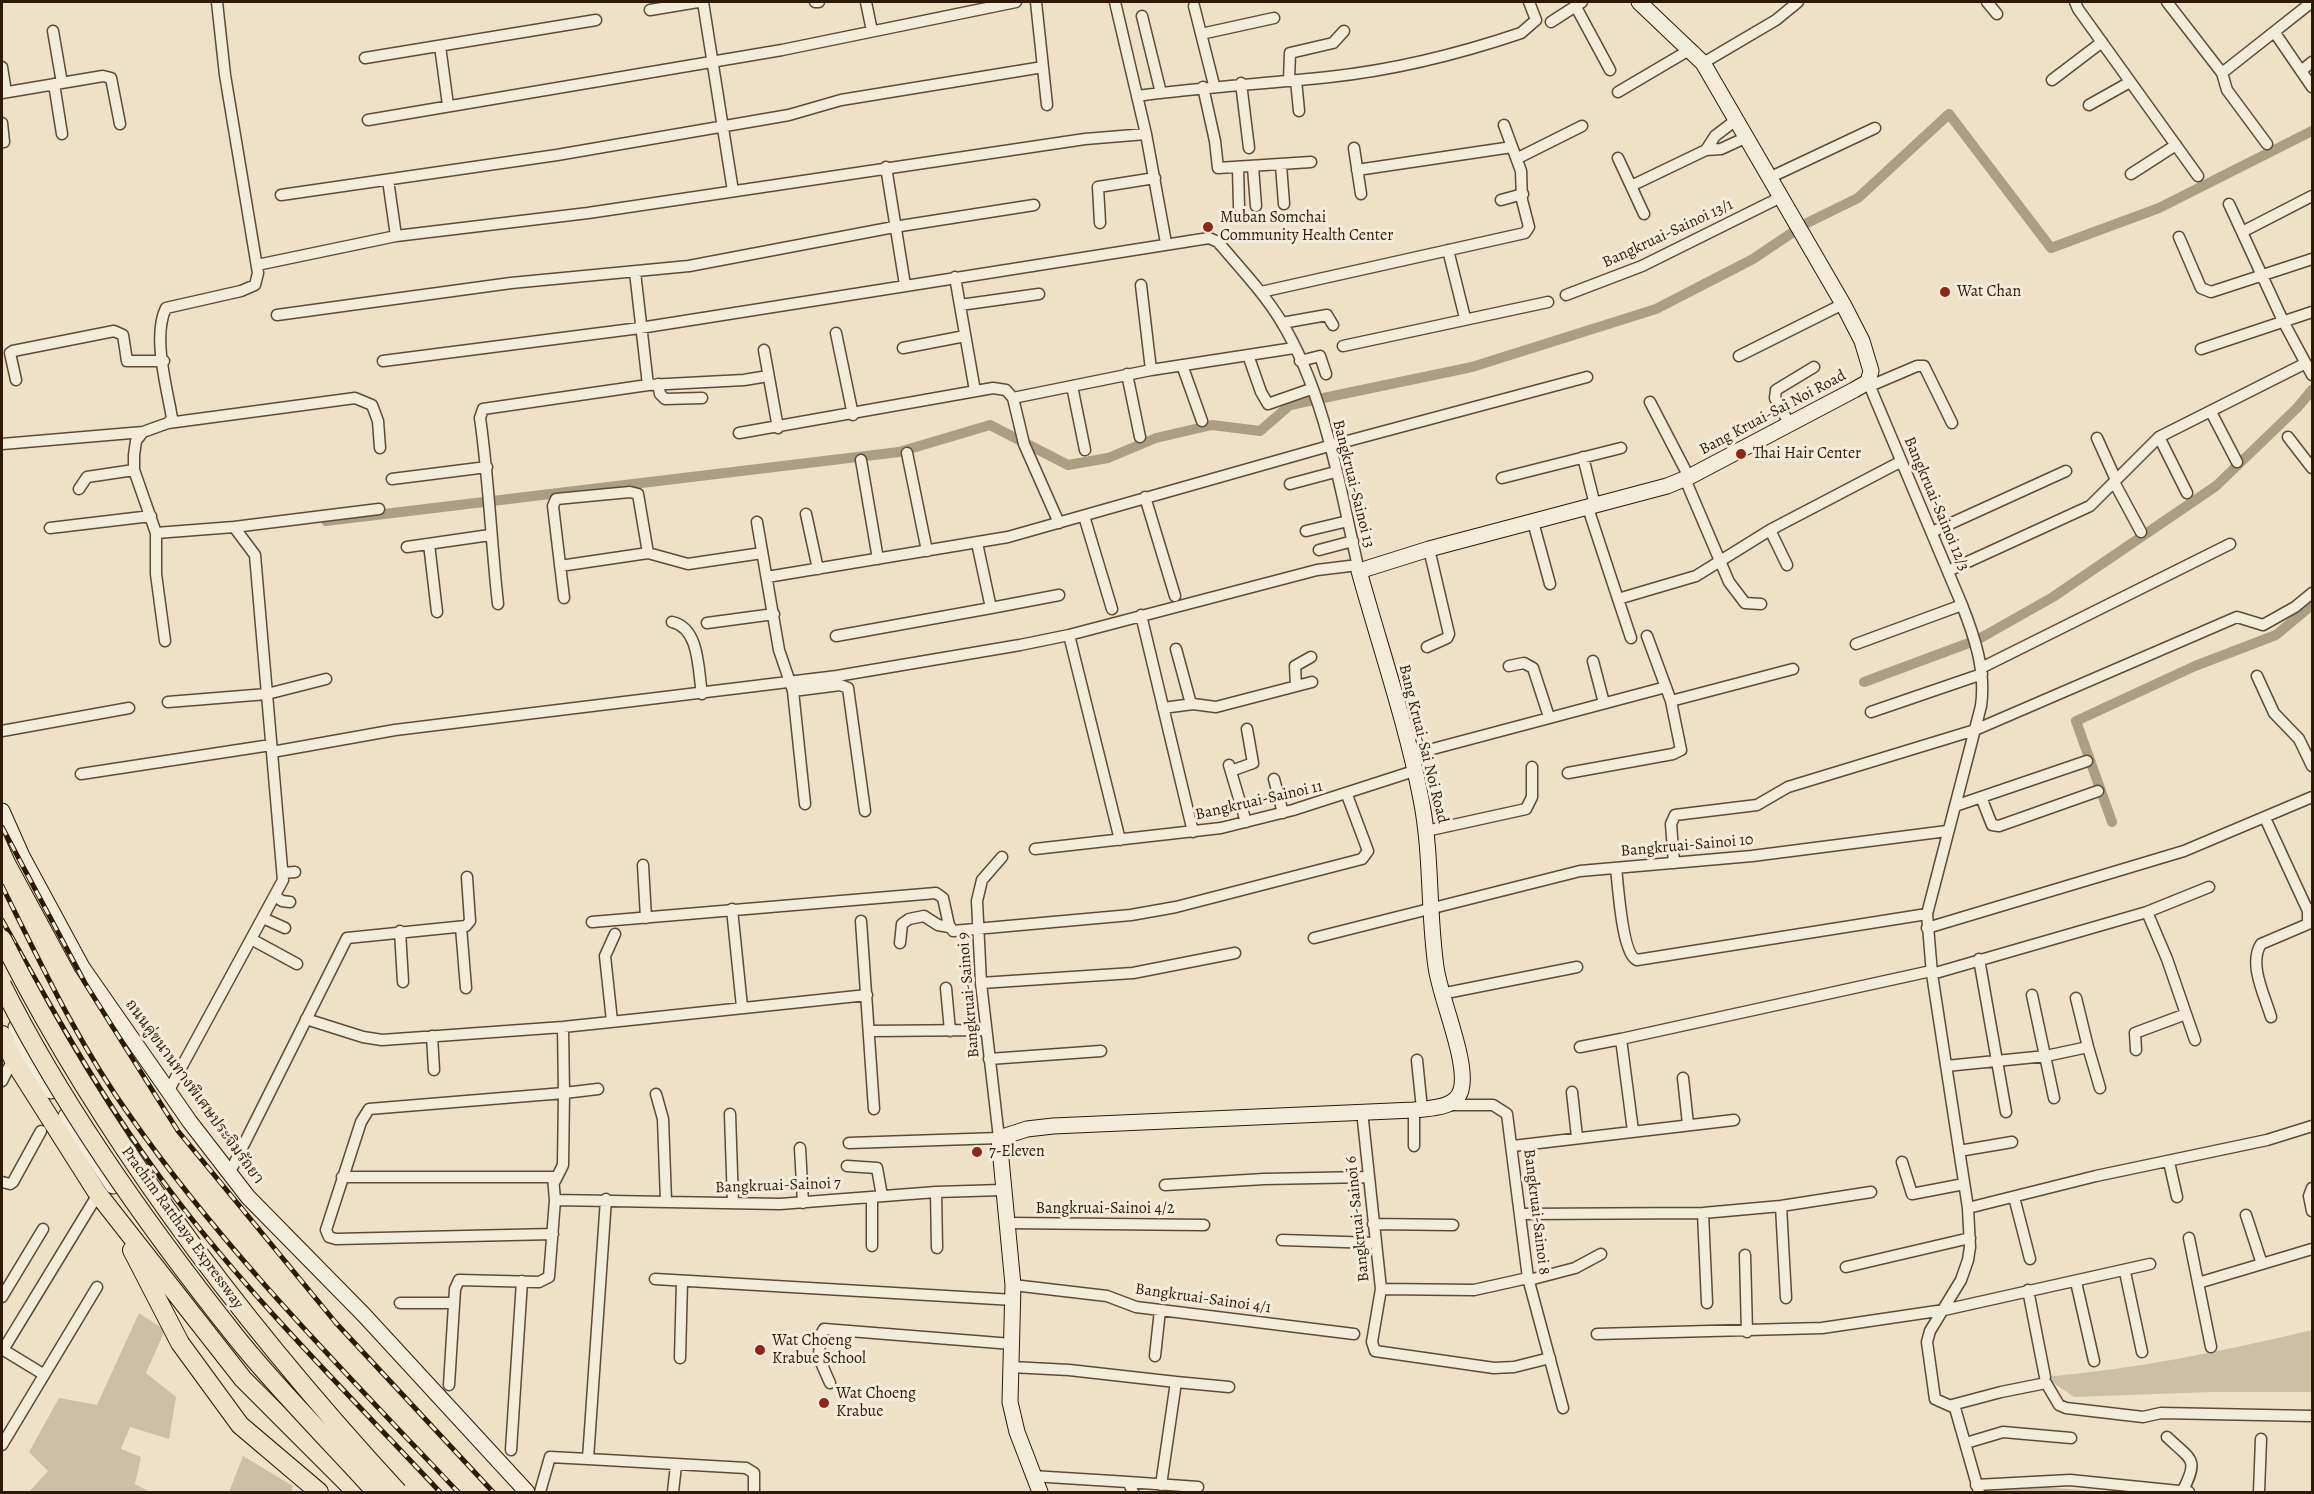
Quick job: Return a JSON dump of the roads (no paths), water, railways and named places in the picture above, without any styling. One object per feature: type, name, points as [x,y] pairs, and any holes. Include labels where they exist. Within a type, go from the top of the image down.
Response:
[{"type":"highway","name":"Prachim Ratthaya Expressway","points":[[2,939],[40,1016],[141,1176],[253,1325],[398,1492]]},
{"type":"highway","name":"Prachim Ratthaya Expressway","points":[[2,985],[23,1027],[124,1188],[237,1338],[376,1492]]},
{"type":"highway","points":[[2,1035],[15,1063],[90,1183],[243,1379],[356,1492]]},
{"type":"highway","points":[[122,1224],[167,1319],[180,1343],[200,1371],[240,1425],[319,1492]]},
{"type":"main road","name":"Bang Kruai-Sai Noi Road","points":[[1447,1105],[1460,1094],[1463,1076],[1441,994],[1435,962],[1426,831],[1410,755],[1358,563],[1429,549],[1592,507],[1687,478],[1789,423],[1869,384],[1871,371],[1866,351],[1843,304],[1703,63],[1691,49],[1639,2]]},
{"type":"main road","name":"ถนนคู่ขนานทางพิเศษประจิมรัถยา","points":[[2,811],[22,856],[82,967],[190,1122],[248,1197],[364,1315],[527,1492]]},
{"type":"main road","points":[[2,993],[27,1052],[109,1182],[198,1293],[211,1304],[244,1314],[259,1323],[367,1445],[393,1492]]},
{"type":"main road","points":[[1040,1492],[1032,1476],[1012,1416],[1013,1293],[999,1138],[1027,1129],[1053,1126],[1418,1109],[1447,1105]]},
{"type":"street","points":[[168,423],[172,418],[160,320],[166,308],[241,291],[255,285],[256,265],[225,75],[217,2]]},
{"type":"street","points":[[650,10],[698,2]]},
{"type":"street","points":[[703,2],[733,191]]},
{"type":"street","points":[[866,2],[872,31]]},
{"type":"street","points":[[368,120],[712,62],[1016,2]]},
{"type":"street","points":[[1036,2],[1047,105]]},
{"type":"street","points":[[1115,2],[1146,134],[1166,243]]},
{"type":"street","points":[[1137,96],[1209,86],[1293,80],[1407,65],[1521,33],[1536,20],[1529,2]]},
{"type":"street","points":[[1703,63],[1776,20],[1798,2]]},
{"type":"street","points":[[1987,2],[1997,14]]},
{"type":"street","points":[[2075,2],[2198,176]]},
{"type":"street","points":[[2167,2],[2222,73],[2227,90],[2267,144]]},
{"type":"street","points":[[2222,73],[2313,2]]},
{"type":"street","points":[[1551,22],[1579,4],[1610,70]]},
{"type":"street","points":[[1194,6],[1209,86],[1217,167],[1221,170],[1311,162]]},
{"type":"street","points":[[1142,16],[1161,93]]},
{"type":"street","points":[[1201,34],[1274,18]]},
{"type":"street","points":[[365,58],[596,20]]},
{"type":"street","points":[[53,31],[62,134]]},
{"type":"street","points":[[1299,111],[1290,53],[1333,43],[1344,31]]},
{"type":"street","points":[[2275,33],[2313,87]]},
{"type":"street","points":[[2052,80],[2102,42]]},
{"type":"street","points":[[440,46],[448,105]]},
{"type":"street","points":[[1618,92],[1691,49]]},
{"type":"street","points":[[2301,71],[2313,62]]},
{"type":"street","points":[[2,67],[4,92],[58,83],[111,78],[120,124]]},
{"type":"street","points":[[281,195],[557,155],[789,115],[841,100],[1043,67]]},
{"type":"street","points":[[2089,105],[2130,82]]},
{"type":"street","points":[[1241,83],[1249,148]]},
{"type":"street","points":[[1706,150],[1715,136],[1736,120]]},
{"type":"street","points":[[2,123],[4,142]]},
{"type":"street","points":[[1262,292],[1525,233],[1528,227],[1523,178],[1518,158],[1504,125]]},
{"type":"street","points":[[1518,158],[1582,126]]},
{"type":"street","points":[[1771,177],[1875,128]]},
{"type":"street","points":[[256,265],[396,236],[491,226],[1085,139],[1146,134]]},
{"type":"street","points":[[1631,186],[1706,150],[1721,149],[1747,137]]},
{"type":"street","points":[[2132,174],[2176,145]]},
{"type":"street","points":[[1357,170],[1512,147]]},
{"type":"street","points":[[1354,148],[1361,194]]},
{"type":"street","points":[[1618,158],[1644,214]]},
{"type":"street","points":[[1281,165],[1284,204]]},
{"type":"street","points":[[886,167],[894,227],[906,285]]},
{"type":"street","points":[[1253,167],[1256,206]]},
{"type":"street","points":[[1238,168],[1239,207]]},
{"type":"street","points":[[1100,223],[1098,187],[1155,178]]},
{"type":"street","points":[[388,180],[396,236]]},
{"type":"street","points":[[1501,200],[1523,194]]},
{"type":"street","points":[[2242,231],[2313,196]]},
{"type":"street","name":"Bangkruai-Sainoi 13/1","points":[[1566,296],[1642,266],[1782,197]]},
{"type":"street","points":[[2229,204],[2304,364],[2313,375]]},
{"type":"street","points":[[277,315],[511,283],[635,272],[738,258],[894,227],[1034,205]]},
{"type":"street","points":[[2179,237],[2201,288],[2211,292],[2313,259]]},
{"type":"street","name":"Bangkruai-Sainoi 13","points":[[383,361],[640,328],[1204,238],[1218,242],[1262,292],[1282,323],[1294,348],[1317,405],[1358,563]]},
{"type":"street","points":[[1448,250],[1465,318]]},
{"type":"street","points":[[635,272],[640,328],[653,384],[665,399],[702,398]]},
{"type":"street","points":[[955,277],[975,391]]},
{"type":"street","points":[[1141,285],[1151,370]]},
{"type":"street","points":[[960,305],[1039,294]]},
{"type":"street","points":[[1343,346],[1548,302]]},
{"type":"street","points":[[1739,356],[1843,304]]},
{"type":"street","points":[[2201,349],[2313,312]]},
{"type":"street","points":[[1282,323],[1327,315],[1333,325]]},
{"type":"street","points":[[16,380],[10,354],[14,351],[114,331],[123,335],[127,361],[164,361]]},
{"type":"street","points":[[836,333],[853,415]]},
{"type":"street","points":[[903,348],[965,336]]},
{"type":"street","points":[[1012,398],[1127,374],[1294,348]]},
{"type":"street","points":[[764,350],[777,428]]},
{"type":"street","points":[[1248,355],[1261,392],[1268,404],[1312,391]]},
{"type":"street","points":[[1300,361],[1320,356],[1326,374]]},
{"type":"street","points":[[1948,571],[2090,507],[2159,437],[2304,364]]},
{"type":"street","points":[[1182,365],[1202,421]]},
{"type":"street","points":[[1869,384],[1917,366],[1924,366],[1952,423]]},
{"type":"street","points":[[1789,423],[1775,398],[1776,390],[1814,367]]},
{"type":"street","points":[[1127,374],[1140,437]]},
{"type":"street","points":[[498,604],[490,535],[487,467],[480,418],[483,409],[653,384],[744,380],[768,376]]},
{"type":"street","points":[[767,577],[977,543],[1059,523],[1329,446],[1587,377]]},
{"type":"street","name":"Bangkruai-Sainoi 12/3","points":[[1869,384],[1962,605],[1975,641],[1982,671],[1983,695],[1927,914],[1931,973],[1968,1208],[1970,1238],[1968,1260],[1944,1310],[1930,1331],[1927,1350],[1935,1400],[1940,1404],[1952,1405]]},
{"type":"street","points":[[1072,386],[1085,450]]},
{"type":"street","points":[[739,434],[1001,388],[1012,398],[1024,444],[1059,523]]},
{"type":"street","points":[[2,444],[143,432],[168,423],[356,398],[372,405],[378,421],[380,448]]},
{"type":"street","points":[[1650,402],[1687,478],[1720,563],[1741,599],[1745,603],[1761,604]]},
{"type":"street","points":[[2211,412],[2236,462]]},
{"type":"street","points":[[143,432],[136,441],[134,470],[156,533],[156,574],[165,641]]},
{"type":"street","points":[[2159,437],[2187,493]]},
{"type":"street","points":[[2288,437],[2313,468]]},
{"type":"street","points":[[2097,438],[2115,481],[2142,532]]},
{"type":"street","points":[[1502,478],[1621,448]]},
{"type":"street","points":[[908,453],[927,551]]},
{"type":"street","points":[[1583,457],[1592,507],[1631,638]]},
{"type":"street","points":[[861,460],[878,559]]},
{"type":"street","points":[[1618,599],[1696,576],[1720,563],[1729,553],[1770,530],[1900,462]]},
{"type":"street","points":[[392,479],[487,467]]},
{"type":"street","points":[[79,489],[87,477],[134,470]]},
{"type":"street","points":[[1290,484],[1335,471]]},
{"type":"street","points":[[1932,532],[2066,471]]},
{"type":"street","points":[[564,598],[553,507],[556,499],[630,492],[638,494],[648,553]]},
{"type":"street","points":[[1145,497],[1175,596]]},
{"type":"street","points":[[156,533],[234,527],[379,509]]},
{"type":"street","points":[[806,514],[818,569]]},
{"type":"street","points":[[50,528],[151,516]]},
{"type":"street","points":[[1084,516],[1112,609]]},
{"type":"street","points":[[1305,531],[1348,521]]},
{"type":"street","points":[[757,522],[789,681],[805,804]]},
{"type":"street","points":[[1533,522],[1550,584]]},
{"type":"street","points":[[169,1089],[282,884],[283,873],[255,555],[234,527]]},
{"type":"street","points":[[1770,530],[1787,565]]},
{"type":"street","points":[[407,547],[490,535]]},
{"type":"street","points":[[1319,550],[1353,541]]},
{"type":"street","points":[[977,543],[991,608]]},
{"type":"street","points":[[429,544],[437,612]]},
{"type":"street","points":[[1870,712],[1982,671],[2230,544]]},
{"type":"street","points":[[1427,647],[1447,638],[1449,634],[1429,549]]},
{"type":"street","points":[[561,566],[648,553],[688,564],[762,553]]},
{"type":"street","points":[[81,774],[395,730],[837,676],[1070,635],[1317,570],[1358,563]]},
{"type":"street","points":[[1674,863],[1671,824],[1675,814],[1757,805],[1788,787],[1975,730],[2237,617],[2259,624],[2268,622],[2313,593]]},
{"type":"street","points":[[836,636],[1059,595]]},
{"type":"street","points":[[1856,645],[1962,605]]},
{"type":"street","points":[[707,623],[774,614]]},
{"type":"street","points":[[1141,615],[1193,832]]},
{"type":"street","points":[[672,622],[683,625],[691,636],[702,694]]},
{"type":"street","points":[[1070,635],[1120,840]]},
{"type":"street","points":[[1568,773],[1680,753],[1682,747],[1671,701],[1647,636]]},
{"type":"street","points":[[1176,649],[1191,704]]},
{"type":"street","points":[[1296,686],[1295,666],[1311,657]]},
{"type":"street","points":[[1593,661],[1605,703]]},
{"type":"street","points":[[1509,666],[1524,663],[1533,668],[1549,717]]},
{"type":"street","points":[[1671,701],[1793,669]]},
{"type":"street","points":[[2257,676],[2274,713],[2299,739],[2313,766]]},
{"type":"street","points":[[168,702],[267,694],[326,680]]},
{"type":"street","points":[[789,681],[840,685],[848,688],[865,811]]},
{"type":"street","points":[[1163,708],[1191,704],[1216,707],[1312,682]]},
{"type":"street","points":[[1410,755],[1666,687]]},
{"type":"street","points":[[2,731],[129,708]]},
{"type":"street","points":[[1246,822],[1230,768],[1253,763],[1247,729]]},
{"type":"street","points":[[1955,806],[2087,761]]},
{"type":"street","points":[[1426,831],[1526,809],[1532,797],[1532,767]]},
{"type":"street","name":"Bangkruai-Sainoi 11","points":[[1035,849],[1193,832],[1246,822],[1347,795],[1414,771]]},
{"type":"street","points":[[1274,779],[1283,813]]},
{"type":"street","points":[[1981,797],[1992,825],[1999,826],[2098,791]]},
{"type":"street","points":[[592,922],[936,893],[942,898],[949,927],[953,931],[1131,915],[1166,909],[1362,859],[1368,851],[1347,795]]},
{"type":"street","points":[[1927,928],[2137,867],[2313,797]]},
{"type":"street","points":[[2265,818],[2311,910],[2308,924],[2261,944],[2258,950],[2256,967],[2271,1017]]},
{"type":"street","name":"Bangkruai-Sainoi 10","points":[[1314,938],[1564,874],[1846,845],[1947,831]]},
{"type":"street","name":"Bangkruai-Sainoi 9","points":[[999,1138],[977,929],[979,887],[986,874],[1002,857]]},
{"type":"street","points":[[643,865],[646,918]]},
{"type":"street","points":[[1616,868],[1622,921],[1631,955],[1637,960],[1927,914]]},
{"type":"street","points":[[283,873],[295,872]]},
{"type":"street","points":[[230,1172],[347,938],[400,931],[461,927],[470,921],[467,877]]},
{"type":"street","points":[[1580,1047],[1931,973],[2147,912],[2209,887]]},
{"type":"street","points":[[275,896],[290,902]]},
{"type":"street","points":[[732,909],[742,1007]]},
{"type":"street","points":[[2147,912],[2195,1040]]},
{"type":"street","points":[[900,943],[902,924],[909,919],[924,916],[938,926],[949,927]]},
{"type":"street","points":[[263,918],[285,928]]},
{"type":"street","points":[[861,921],[874,1109]]},
{"type":"street","points":[[461,927],[466,988]]},
{"type":"street","points":[[400,931],[403,982]]},
{"type":"street","points":[[612,1021],[605,956],[615,934]]},
{"type":"street","points":[[251,939],[297,964]]},
{"type":"street","points":[[981,983],[1133,973],[1235,953]]},
{"type":"street","points":[[1979,959],[2006,1112]]},
{"type":"street","points":[[1441,994],[1577,967]]},
{"type":"street","points":[[946,988],[950,1031]]},
{"type":"street","points":[[306,1019],[372,1039],[563,1027],[867,995]]},
{"type":"street","points":[[2032,995],[2054,1098]]},
{"type":"street","points":[[2076,998],[2100,1088]]},
{"type":"street","points":[[2136,1050],[2135,1033],[2186,1014]]},
{"type":"street","points":[[449,1385],[456,1284],[463,1278],[539,1282],[549,1277],[555,1181],[563,1165],[563,1027]]},
{"type":"street","points":[[870,1031],[986,1030]]},
{"type":"street","points":[[432,1036],[434,1070]]},
{"type":"street","points":[[1621,1038],[1633,1131]]},
{"type":"street","points":[[1946,1066],[2046,1056],[2088,1047]]},
{"type":"street","points":[[989,1059],[1101,1052]]},
{"type":"street","points":[[1414,1146],[1418,1109],[1417,1060]]},
{"type":"street","points":[[2,1081],[9,1067]]},
{"type":"street","points":[[1683,1078],[1688,1124]]},
{"type":"street","points":[[553,1234],[336,1239],[329,1237],[326,1230],[361,1122],[369,1109],[564,1094],[598,1089]]},
{"type":"street","points":[[1572,1092],[1577,1137]]},
{"type":"street","points":[[656,1094],[663,1119],[666,1202]]},
{"type":"street","name":"Bangkruai-Sainoi 8","points":[[1447,1105],[1486,1104],[1503,1110],[1507,1114],[1513,1146],[1528,1279],[1563,1408]]},
{"type":"street","name":"Bangkruai-Sainoi 6","points":[[1362,1111],[1367,1176],[1381,1289],[1372,1342],[1376,1351],[1494,1368],[1514,1367],[1550,1358]]},
{"type":"street","points":[[730,1114],[733,1203]]},
{"type":"street","points":[[1513,1146],[1734,1120]]},
{"type":"street","points":[[1968,1208],[2267,1140],[2313,1126]]},
{"type":"street","points":[[2,1182],[10,1184],[13,1182],[41,1131]]},
{"type":"street","points":[[849,1143],[999,1138]]},
{"type":"street","points":[[1959,1151],[2012,1142]]},
{"type":"street","points":[[800,1148],[803,1203]]},
{"type":"street","points":[[1902,1162],[1912,1194],[1964,1184]]},
{"type":"street","points":[[2169,1162],[2177,1197]]},
{"type":"street","points":[[847,1166],[877,1168],[872,1246]]},
{"type":"street","points":[[342,1177],[548,1175],[555,1181]]},
{"type":"street","points":[[1165,1185],[1367,1176]]},
{"type":"street","points":[[2313,1188],[2309,1196],[2313,1211]]},
{"type":"street","name":"Bangkruai-Sainoi 7","points":[[555,1200],[803,1203],[936,1192],[1002,1190]]},
{"type":"street","points":[[936,1192],[937,1248]]},
{"type":"street","points":[[1521,1214],[1703,1213],[1782,1206],[1870,1192]]},
{"type":"street","points":[[2014,1197],[2030,1259]]},
{"type":"street","points":[[43,1374],[2,1350],[95,1198]]},
{"type":"street","points":[[588,1459],[606,1199]]},
{"type":"street","points":[[1782,1206],[1786,1298]]},
{"type":"street","points":[[1703,1213],[1707,1303]]},
{"type":"street","points":[[2246,1215],[2262,1264]]},
{"type":"street","name":"Bangkruai-Sainoi 4/2","points":[[1007,1223],[1204,1225]]},
{"type":"street","points":[[1373,1224],[1453,1225]]},
{"type":"street","points":[[2,1297],[43,1229]]},
{"type":"street","points":[[1846,1267],[1970,1238]]},
{"type":"street","points":[[2189,1238],[2211,1347]]},
{"type":"street","points":[[1282,1240],[1375,1243]]},
{"type":"street","points":[[2198,1283],[2313,1249]]},
{"type":"street","points":[[1381,1289],[1474,1290],[1575,1268],[1601,1254]]},
{"type":"street","points":[[1745,1255],[1747,1332]]},
{"type":"street","points":[[1597,1334],[1747,1332],[1821,1328],[1944,1310],[2028,1290],[2126,1272],[2150,1264]]},
{"type":"street","points":[[2126,1272],[2142,1352]]},
{"type":"street","name":"Bangkruai-Sainoi 4/1","points":[[655,1278],[682,1281],[1107,1296],[1136,1307],[1354,1334]]},
{"type":"street","points":[[511,1450],[522,1281]]},
{"type":"street","points":[[680,1358],[682,1281]]},
{"type":"street","points":[[2076,1282],[2094,1361]]},
{"type":"street","points":[[2,1445],[97,1287]]},
{"type":"street","points":[[2028,1290],[2045,1377]]},
{"type":"street","points":[[400,1303],[454,1304]]},
{"type":"street","points":[[1155,1356],[1160,1310]]},
{"type":"street","points":[[830,1383],[819,1358],[820,1336],[824,1329],[1012,1344]]},
{"type":"street","points":[[1011,1367],[1069,1370],[1142,1380],[1229,1387]]},
{"type":"street","points":[[1161,1485],[1176,1382]]},
{"type":"street","points":[[2188,1492],[2070,1480],[1978,1489],[1958,1414],[1952,1405],[2046,1383],[2059,1405],[2066,1408],[2143,1416],[2161,1413],[2313,1416]]},
{"type":"street","points":[[1966,1443],[2014,1431],[2071,1438]]},
{"type":"street","points":[[2167,1437],[2190,1456],[2193,1462],[2193,1472],[2182,1492]]},
{"type":"street","points":[[2259,1492],[2261,1438]]},
{"type":"street","points":[[540,1492],[550,1457],[751,1470],[754,1473],[754,1492]]},
{"type":"street","points":[[673,1492],[676,1466]]},
{"type":"street","points":[[1032,1476],[1130,1487],[1161,1485],[1198,1487]]},
{"type":"waterway","points":[[326,521],[899,452],[990,425],[1068,465],[1108,458],[1156,438],[1212,425],[1260,431],[1290,405],[1472,367],[1656,309],[1753,259],[1805,224],[1858,198],[1949,114],[2051,248],[2159,208],[2312,131]]},
{"type":"waterway","points":[[1864,682],[1977,640],[2053,597],[2216,486],[2297,408],[2312,390]]},
{"type":"waterway","points":[[2112,822],[2076,721],[2195,666],[2276,635],[2312,605]]},
{"type":"railway","points":[[2,827],[85,983],[178,1131],[336,1323],[493,1492]]},
{"type":"railway","points":[[2,886],[62,1004],[94,1061],[111,1089],[167,1167],[287,1310],[458,1492]]},
{"type":"railway","points":[[2,920],[67,1035],[138,1147],[164,1183],[250,1289],[440,1492]]},
{"type":"place","name":"Muban Somchai Community Health Center","points":[[1208,227]]},
{"type":"place","name":"Wat Chan","points":[[1945,292]]},
{"type":"place","name":"Thai Hair Center","points":[[1741,454]]},
{"type":"place","name":"7-Eleven","points":[[977,1152]]},
{"type":"place","name":"Wat Choeng Krabue School","points":[[760,1350]]},
{"type":"place","name":"Wat Choeng Krabue","points":[[824,1403]]}]
